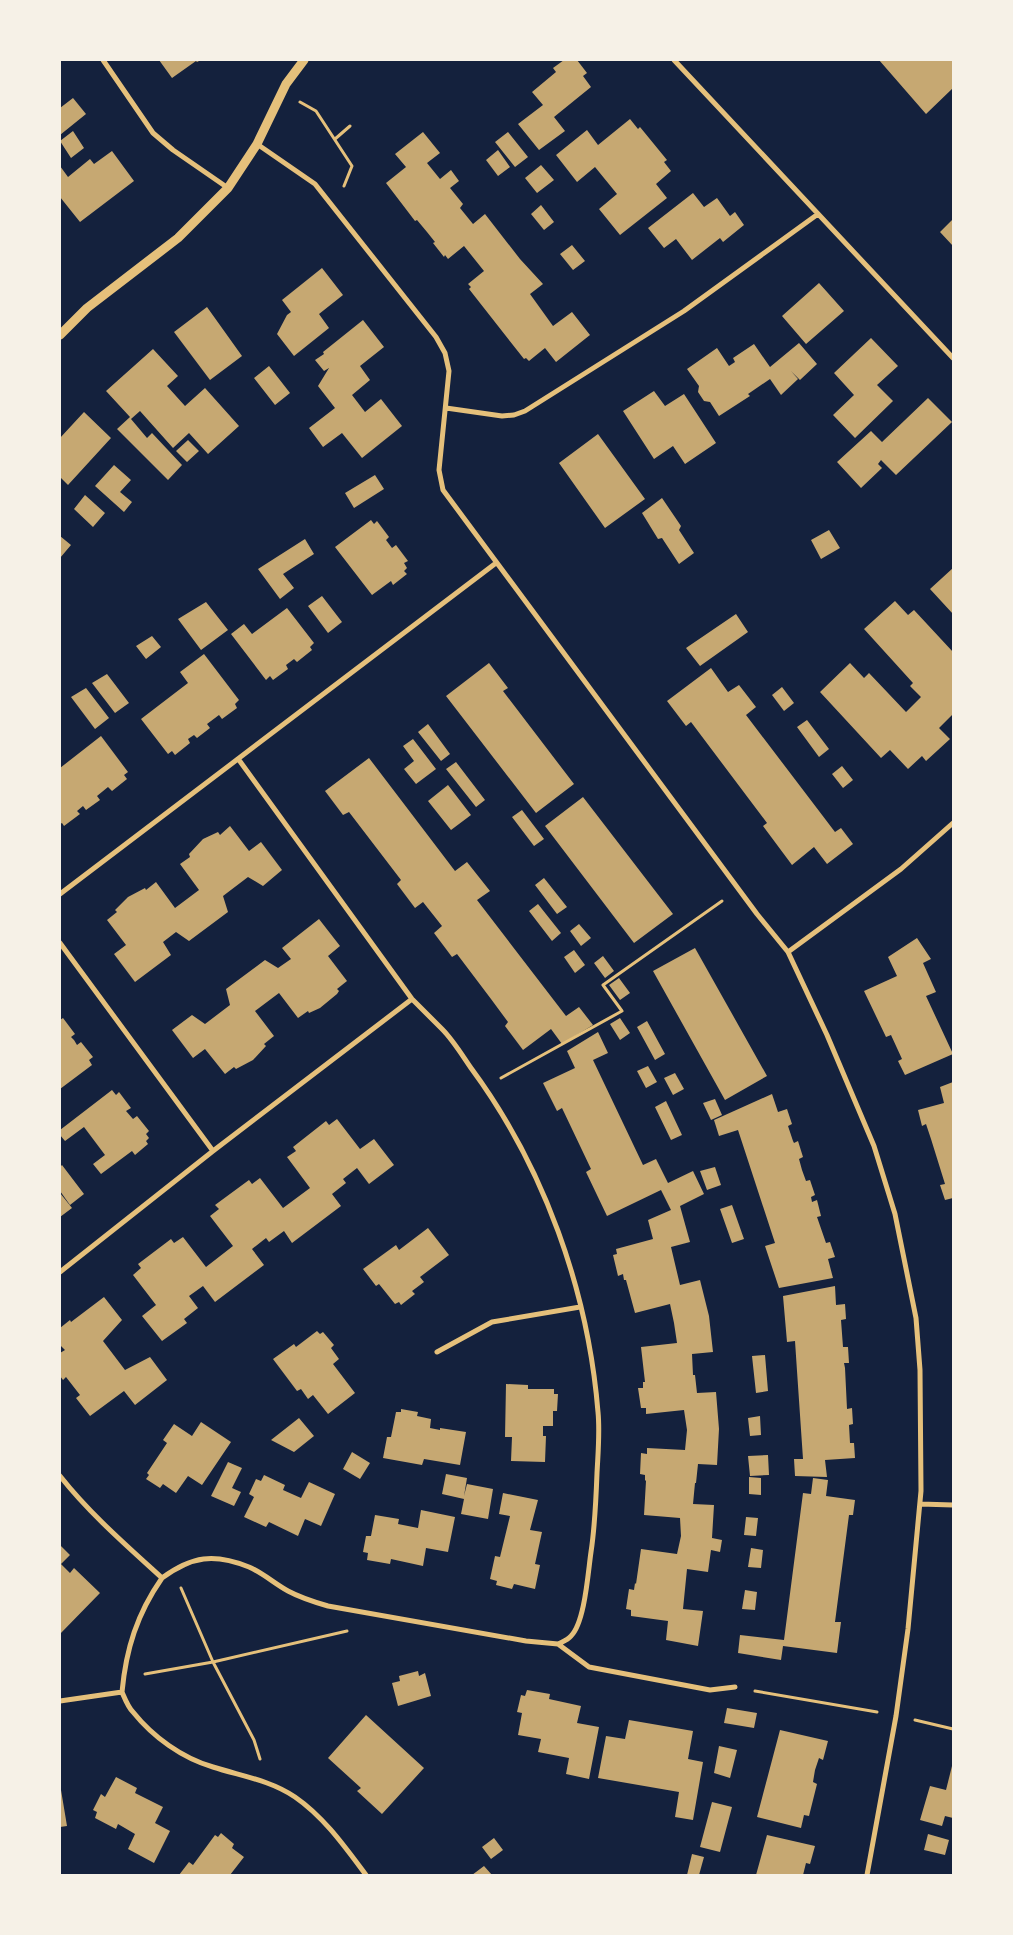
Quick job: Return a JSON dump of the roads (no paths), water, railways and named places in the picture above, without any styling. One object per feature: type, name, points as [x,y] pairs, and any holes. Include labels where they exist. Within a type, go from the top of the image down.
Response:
[{"type":"street","points":[[103,60],[153,133],[173,150],[228,188]]},
{"type":"street","points":[[60,335],[87,308],[178,238],[228,188],[256,144],[282,92],[304,60]]},
{"type":"street","points":[[674,60],[953,358]]},
{"type":"street","points":[[256,144],[315,184],[446,353],[450,371],[439,470],[443,490],[757,914],[788,952],[827,1035],[874,1146],[895,1214],[916,1318],[920,1370],[920,1504],[908,1629],[896,1716],[867,1875]]},
{"type":"street","points":[[446,408],[502,416],[526,411],[684,311],[818,214]]},
{"type":"street","points":[[60,894],[239,760],[496,563]]},
{"type":"street","points":[[239,760],[412,999],[443,1030],[485,1087],[503,1115],[543,1193],[571,1268],[590,1348],[598,1414],[594,1533],[583,1610],[571,1636],[558,1644]]},
{"type":"street","points":[[788,952],[901,870],[953,823]]},
{"type":"street","points":[[60,943],[213,1151]]},
{"type":"street","points":[[60,1272],[213,1151],[412,999]]},
{"type":"street","points":[[437,1352],[492,1322],[580,1307]]},
{"type":"street","points":[[60,1476],[104,1526],[162,1578]]},
{"type":"street","points":[[920,1504],[953,1504]]},
{"type":"street","points":[[366,1875],[332,1831],[312,1810],[294,1796],[266,1781],[211,1767],[183,1756],[153,1733],[131,1711],[122,1692],[130,1643],[147,1600],[162,1578],[178,1567],[191,1561],[218,1558],[250,1567],[306,1599],[328,1606],[526,1641],[558,1644],[589,1667],[710,1690],[735,1687]]},
{"type":"street","points":[[60,1701],[122,1692]]}]
